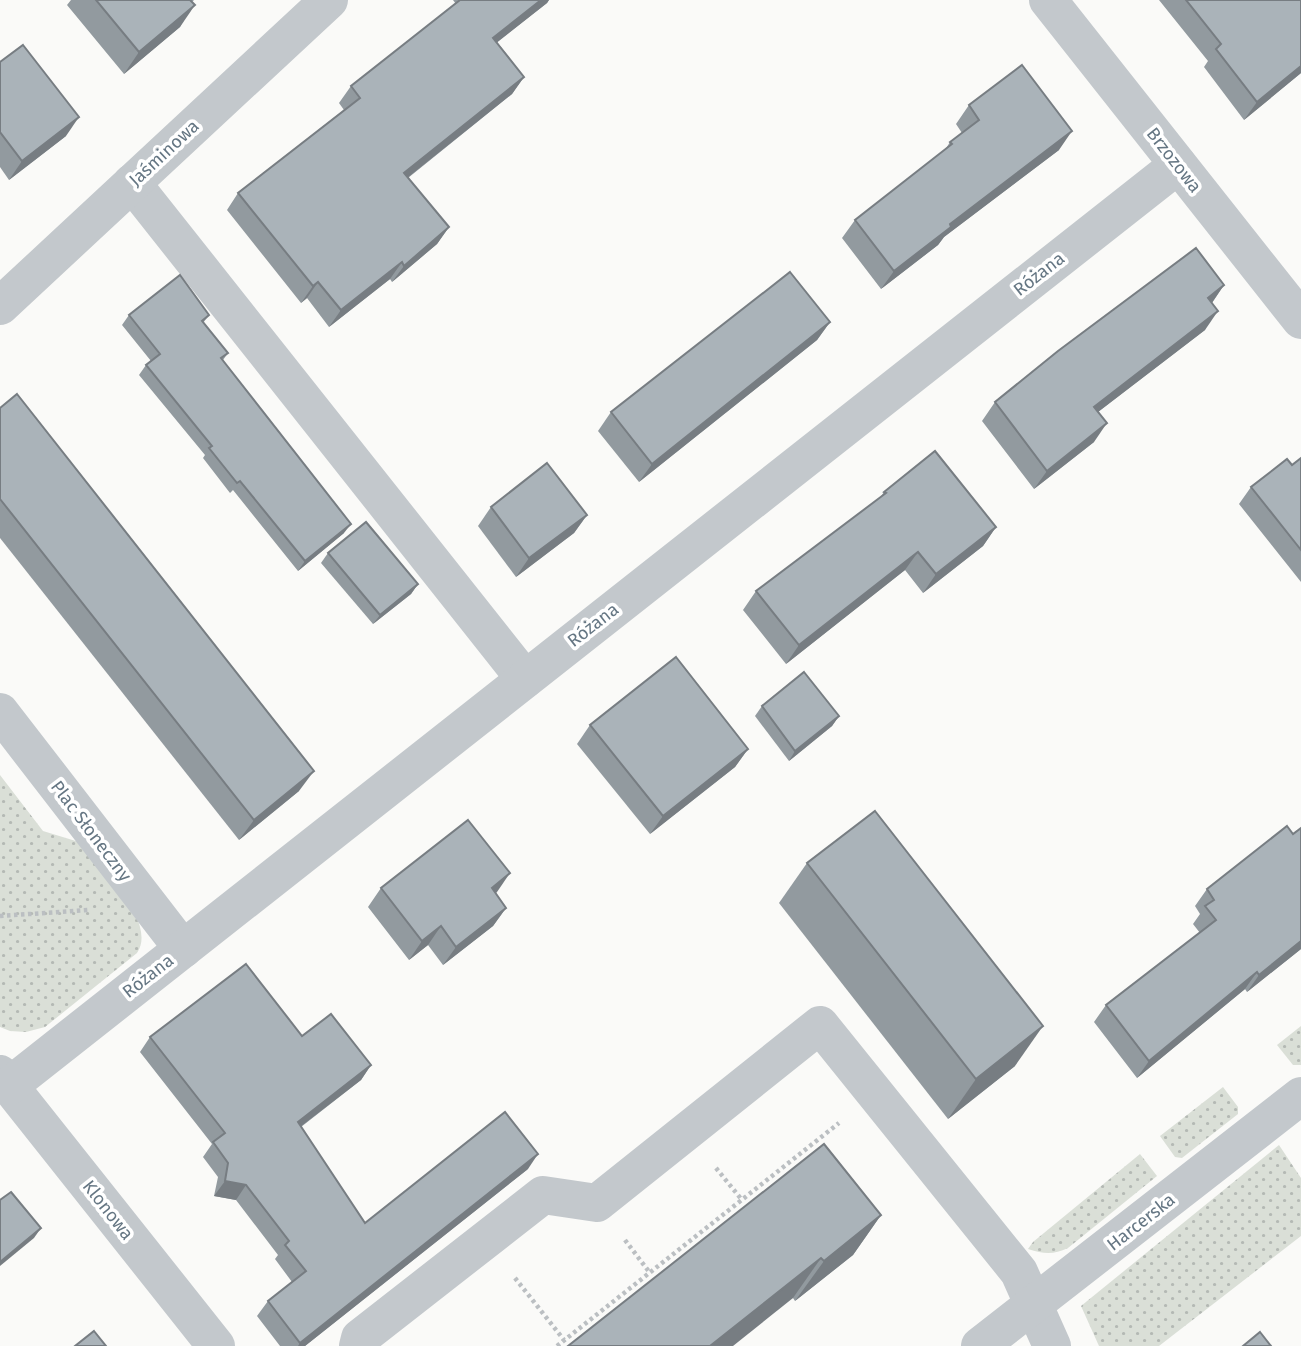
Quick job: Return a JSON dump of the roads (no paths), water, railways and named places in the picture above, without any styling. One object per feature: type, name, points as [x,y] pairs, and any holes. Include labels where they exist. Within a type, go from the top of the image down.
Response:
[{"type":"street","name":"Jaśminowa","points":[[0,306],[329,0]]},
{"type":"street","name":"Brzozowa","points":[[1048,0],[1301,320]]},
{"type":"street","name":"Różana","points":[[5,1080],[183,949],[1178,165]]},
{"type":"street","points":[[132,183],[525,678]]},
{"type":"street","name":"Plac Słoneczny","points":[[0,712],[183,949]]},
{"type":"street","points":[[358,1346],[360,1338],[543,1195],[597,1203],[820,1025],[1019,1272],[1052,1346]]},
{"type":"street","name":"Klonowa","points":[[5,1080],[216,1346]]},
{"type":"street","name":"Harcerska","points":[[980,1346],[1301,1096]]}]
